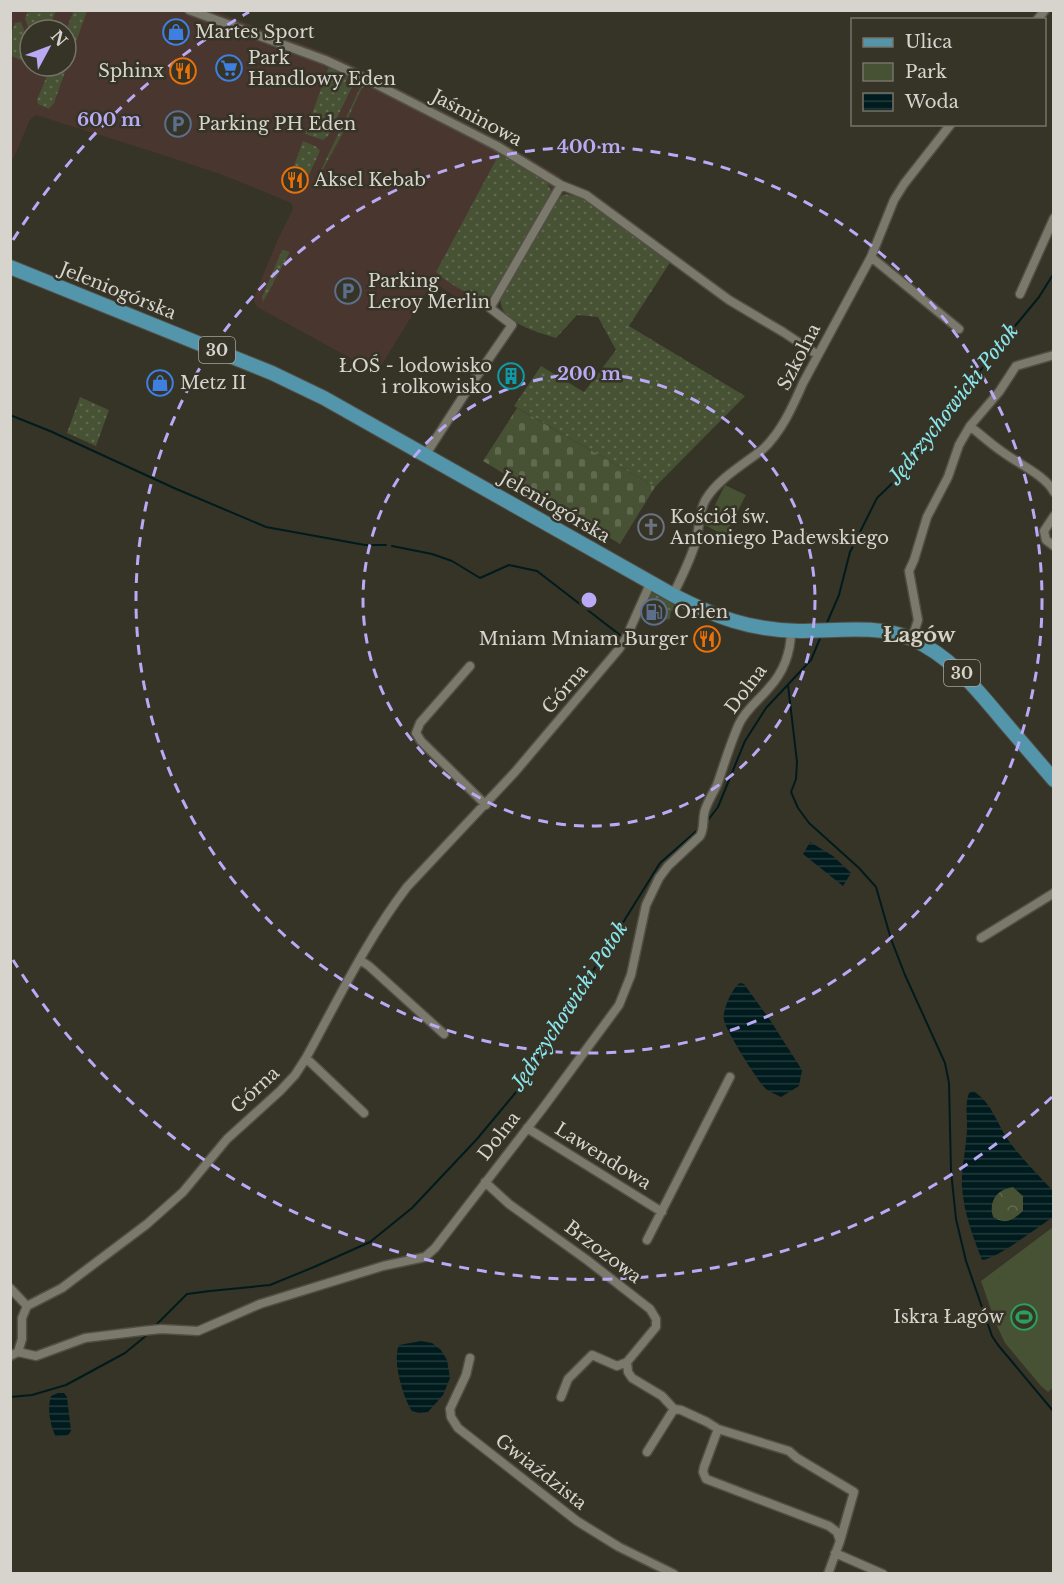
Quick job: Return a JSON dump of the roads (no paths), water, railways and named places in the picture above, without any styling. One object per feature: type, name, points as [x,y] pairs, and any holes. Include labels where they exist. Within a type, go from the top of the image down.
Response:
[{"type":"main road","name":"Jeleniogórska","points":[[10,267],[272,373],[324,398],[651,582],[716,616],[764,628],[880,631],[912,639],[935,652],[967,678],[1053,780]]},
{"type":"street","name":"Jaśminowa","points":[[189,10],[325,60],[497,146],[561,185],[586,195],[729,300],[818,355]]},
{"type":"street","name":"Szkolna","points":[[673,594],[695,544],[705,500],[726,478],[764,448],[779,430],[871,257],[894,200],[949,126]]},
{"type":"street","points":[[426,454],[512,326],[490,308],[561,185]]},
{"type":"street","points":[[1020,294],[1053,218]]},
{"type":"street","points":[[871,257],[959,329]]},
{"type":"street","points":[[912,639],[918,620],[909,571],[927,517],[948,477],[959,445],[970,426],[999,392],[1016,366],[1053,355]]},
{"type":"street","points":[[970,426],[1002,452],[1042,479],[1053,492]]},
{"type":"street","points":[[1053,516],[1044,531],[1046,540],[1053,546]]},
{"type":"street","name":"Górna","points":[[27,1306],[62,1288],[147,1224],[183,1192],[227,1139],[295,1075],[382,923],[407,887],[486,805],[619,649],[651,582]]},
{"type":"street","name":"Dolna","points":[[14,1354],[36,1356],[85,1338],[161,1329],[198,1331],[260,1304],[383,1266],[424,1257],[435,1248],[618,1005],[631,975],[646,905],[659,878],[668,866],[703,831],[704,813],[739,723],[779,675],[791,641],[791,630]]},
{"type":"street","points":[[470,666],[420,723],[416,733],[421,741],[486,805]]},
{"type":"street","points":[[981,938],[1053,893]]},
{"type":"street","points":[[360,960],[444,1034]]},
{"type":"street","points":[[306,1059],[363,1113]]},
{"type":"street","name":"Lawendowa","points":[[647,1240],[730,1077]]},
{"type":"street","name":"Lawendowa","points":[[527,1128],[662,1212]]},
{"type":"street","name":"Brzozowa","points":[[485,1182],[509,1204],[650,1309],[656,1319],[656,1327],[627,1362]]},
{"type":"street","points":[[10,1288],[27,1306],[22,1318],[22,1339],[14,1354]]},
{"type":"street","points":[[561,1397],[568,1379],[592,1355],[617,1366],[627,1362],[628,1372],[632,1378],[662,1396],[674,1409],[681,1410],[718,1429],[789,1451],[854,1492],[828,1574]]},
{"type":"street","name":"Gwiaździsta","points":[[470,1358],[466,1375],[450,1409],[451,1417],[458,1428],[577,1521],[619,1547],[675,1574]]},
{"type":"street","points":[[647,1452],[674,1409]]},
{"type":"street","points":[[718,1429],[704,1467],[703,1472],[706,1479],[829,1526],[837,1532],[840,1541]]},
{"type":"street","points":[[835,1553],[883,1574]]},
{"type":"water","points":[[810,842],[833,856],[851,873],[843,886],[803,854]]},
{"type":"water","points":[[740,983],[744,984],[770,1020],[802,1070],[799,1086],[781,1097],[761,1083],[726,1026],[724,1016],[726,1006]]},
{"type":"water","points":[[973,1091],[984,1100],[1011,1144],[1053,1191],[1053,1217],[1008,1248],[982,1260],[972,1234],[962,1187],[969,1093]],"holes":[[[1013,1187],[1023,1196],[1023,1211],[1016,1217],[1009,1221],[993,1217],[993,1201],[1002,1190]]]},
{"type":"water","points":[[421,1341],[432,1343],[441,1350],[447,1360],[450,1378],[443,1395],[428,1412],[419,1413],[412,1411],[405,1397],[398,1369],[397,1352],[399,1345]]},
{"type":"water","points":[[64,1393],[67,1397],[71,1431],[68,1435],[56,1437],[49,1406],[51,1396]]},
{"type":"waterway","name":"Jędrzychowicki Potok","points":[[826,625],[839,595],[850,552],[877,498],[903,473],[996,349],[1039,297],[1054,273]]},
{"type":"waterway","points":[[10,415],[266,527],[365,545],[386,545]]},
{"type":"waterway","points":[[392,546],[432,554],[452,561],[480,578],[509,565],[537,571],[620,635]]},
{"type":"waterway","name":"Jędrzychowicki Potok","points":[[708,820],[718,807],[745,741],[766,708],[811,660],[821,636]]},
{"type":"waterway","points":[[788,685],[797,762],[796,779],[791,792],[798,808],[809,823],[859,868],[876,887],[891,939],[905,975],[945,1063],[949,1083],[951,1171],[956,1219],[966,1261],[992,1336],[1054,1412]]},
{"type":"waterway","name":"Jędrzychowicki Potok","points":[[156,1325],[187,1294],[270,1285],[370,1242],[412,1208],[477,1139],[522,1085],[660,863],[700,828]]},
{"type":"waterway","name":"Jędrzychowicki Potok","points":[[10,1397],[32,1395],[66,1385],[125,1353],[147,1335]]},
{"type":"place","name":"Martes Sport","points":[[176,32]]},
{"type":"place","name":"Park Handlowy Eden","points":[[229,68]]},
{"type":"place","name":"Sphinx","points":[[183,71]]},
{"type":"place","name":"Parking PH Eden","points":[[178,124]]},
{"type":"place","name":"Aksel Kebab","points":[[295,180]]},
{"type":"place","name":"Parking Leroy Merlin","points":[[348,291]]},
{"type":"place","name":"ŁOŚ - lodowisko i rolkowisko","points":[[511,376]]},
{"type":"place","name":"Metz II","points":[[160,383]]},
{"type":"place","name":"Kościół św. Antoniego Padewskiego","points":[[651,527]]},
{"type":"place","name":"Orlen","points":[[654,612]]},
{"type":"place","name":"Mniam Mniam Burger","points":[[707,639]]},
{"type":"place","name":"Iskra Łagów","points":[[1024,1317]]},
{"type":"district","name":"Łagów","points":[[919,635]]}]
